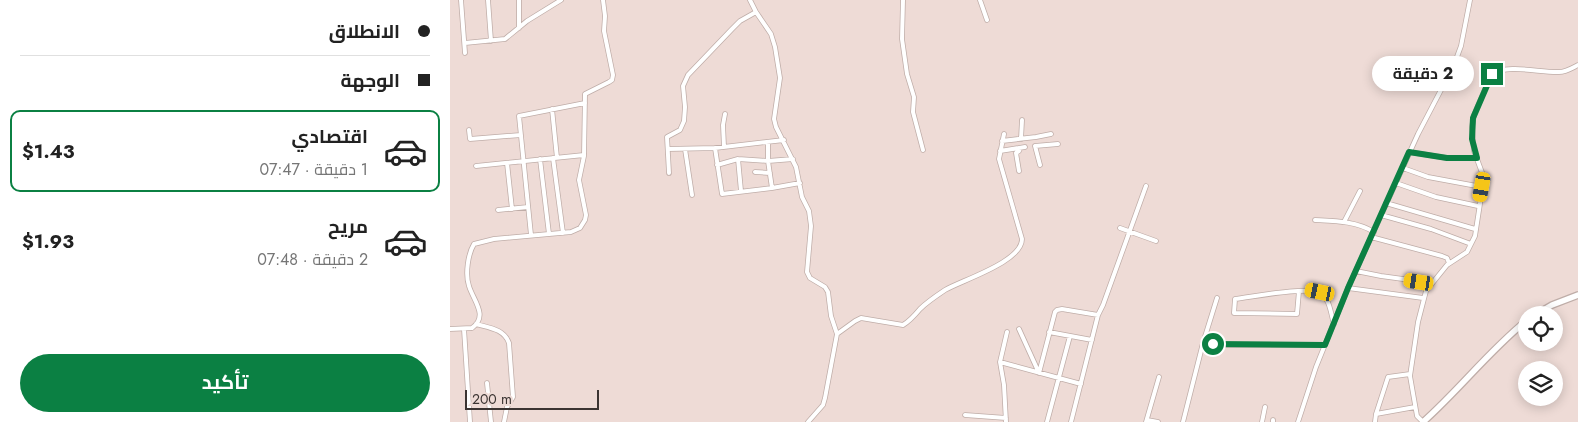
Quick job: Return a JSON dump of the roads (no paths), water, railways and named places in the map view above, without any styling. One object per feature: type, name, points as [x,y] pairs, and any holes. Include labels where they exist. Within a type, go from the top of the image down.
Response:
[{"type":"main road","points":[[1550,306],[1578,295]]},
{"type":"main road","points":[[1423,422],[1518,328]]},
{"type":"street","points":[[461,0],[465,53]]},
{"type":"street","points":[[488,0],[491,41]]},
{"type":"street","points":[[519,0],[519,28]]},
{"type":"street","points":[[465,43],[505,39],[561,0]]},
{"type":"street","points":[[450,329],[472,328],[478,320],[479,306],[469,287],[468,276],[470,254],[474,244],[486,240],[563,233],[576,230],[585,220],[586,216],[579,180],[584,155],[585,94],[609,82],[613,77],[604,31],[603,0]]},
{"type":"street","points":[[750,0],[771,34],[775,47],[780,78],[774,119],[776,127],[796,167],[802,197],[807,204],[810,217],[807,272],[810,278],[825,287],[828,292],[830,311],[837,334],[826,398],[823,405],[808,422]]},
{"type":"street","points":[[903,0],[902,39],[907,74],[914,97],[913,112],[923,150]]},
{"type":"street","points":[[980,0],[987,20]]},
{"type":"street","points":[[1298,422],[1311,381],[1348,288],[1409,152],[1458,54],[1464,36],[1470,0]]},
{"type":"street","points":[[669,173],[667,137],[680,130],[684,120],[684,83],[688,75],[736,25],[756,12]]},
{"type":"street","points":[[1423,422],[1417,416],[1410,374],[1423,298],[1440,272],[1449,263],[1464,255],[1471,244],[1476,228],[1483,176],[1472,139],[1473,118],[1492,74],[1515,70],[1560,72],[1578,65]]},
{"type":"street","points":[[532,235],[519,116],[585,103]]},
{"type":"street","points":[[552,110],[563,233]]},
{"type":"street","points":[[724,147],[723,125],[726,114]]},
{"type":"street","points":[[1021,139],[1022,120]]},
{"type":"street","points":[[469,130],[470,139],[521,134]]},
{"type":"street","points":[[837,334],[861,318],[903,325],[945,290],[988,270],[1019,249],[1022,239],[999,159],[1004,134]]},
{"type":"street","points":[[1002,141],[1051,134]]},
{"type":"street","points":[[668,149],[715,148],[784,140]]},
{"type":"street","points":[[768,142],[768,161],[772,188]]},
{"type":"street","points":[[1040,165],[1035,146],[1058,144]]},
{"type":"street","points":[[1000,151],[1025,147]]},
{"type":"street","points":[[715,148],[722,194],[800,183]]},
{"type":"street","points":[[1019,148],[1019,151],[1016,153],[1019,171]]},
{"type":"street","points":[[685,149],[692,194]]},
{"type":"street","points":[[1029,152],[1036,151]]},
{"type":"street","points":[[1409,152],[1447,158],[1477,158]]},
{"type":"street","points":[[476,166],[584,155]]},
{"type":"street","points":[[717,165],[738,159],[768,161],[793,159]]},
{"type":"street","points":[[738,159],[741,191]]},
{"type":"street","points":[[540,160],[549,234]]},
{"type":"street","points":[[506,163],[512,208]]},
{"type":"street","points":[[1402,168],[1428,177],[1482,187]]},
{"type":"street","points":[[755,172],[770,173]]},
{"type":"street","points":[[1396,183],[1436,197],[1478,206]]},
{"type":"street","points":[[1071,422],[1098,316],[1146,186]]},
{"type":"street","points":[[1344,222],[1360,191]]},
{"type":"street","points":[[1386,203],[1476,228]]},
{"type":"street","points":[[498,210],[528,207]]},
{"type":"street","points":[[1381,215],[1431,229],[1471,244]]},
{"type":"street","points":[[1315,220],[1344,222],[1364,226],[1374,232]]},
{"type":"street","points":[[1120,228],[1156,241]]},
{"type":"street","points":[[1371,237],[1442,256],[1447,258],[1449,263]]},
{"type":"street","points":[[1356,271],[1432,284]]},
{"type":"street","points":[[1348,288],[1423,298]]},
{"type":"street","points":[[1298,291],[1298,314],[1234,313],[1235,298],[1298,291],[1307,290],[1320,292],[1324,296],[1334,324]]},
{"type":"street","points":[[1183,422],[1203,343],[1217,298]]},
{"type":"street","points":[[1039,373],[1055,312],[1062,309],[1098,316]]},
{"type":"street","points":[[476,324],[501,331],[507,337],[509,343],[512,397],[507,407],[504,422]]},
{"type":"street","points":[[464,329],[470,422]]},
{"type":"street","points":[[1020,329],[1039,373]]},
{"type":"street","points":[[965,415],[1006,420],[1004,385],[1000,362],[1006,332]]},
{"type":"street","points":[[1049,332],[1092,340]]},
{"type":"street","points":[[1047,422],[1070,336]]},
{"type":"street","points":[[1203,343],[1325,345]]},
{"type":"street","points":[[1000,362],[1081,384]]},
{"type":"street","points":[[1375,422],[1388,377],[1410,374]]},
{"type":"street","points":[[1158,422],[1146,421],[1159,377]]},
{"type":"street","points":[[487,383],[491,422]]},
{"type":"street","points":[[1262,422],[1265,407]]},
{"type":"street","points":[[1376,414],[1415,407]]}]
